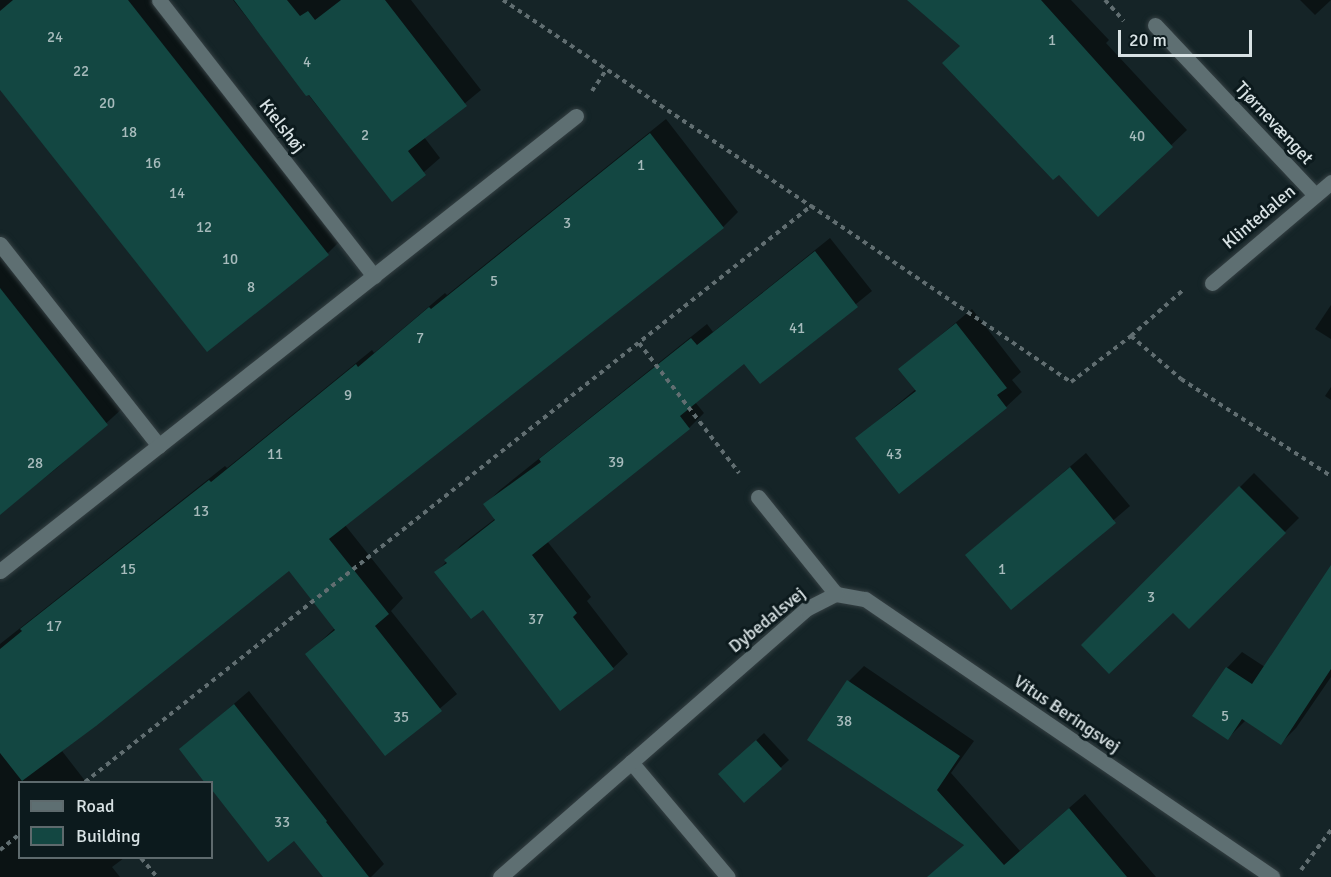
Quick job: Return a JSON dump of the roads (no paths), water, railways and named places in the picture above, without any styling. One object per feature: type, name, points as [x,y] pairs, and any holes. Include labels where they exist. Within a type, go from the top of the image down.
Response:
[{"type":"street","name":"Kielshøj","points":[[159,0],[374,276]]},
{"type":"street","name":"Tjørnevænget","points":[[1155,25],[1315,195]]},
{"type":"street","points":[[0,571],[576,116]]},
{"type":"street","name":"Klintedalen","points":[[1212,283],[1331,182]]},
{"type":"street","points":[[0,244],[159,446]]},
{"type":"street","name":"Dybedalsvej","points":[[500,877],[806,609],[836,594],[758,497]]},
{"type":"street","name":"Vitus Beringsvej","points":[[836,594],[865,599],[1272,877]]},
{"type":"street","points":[[631,762],[728,877]]}]
